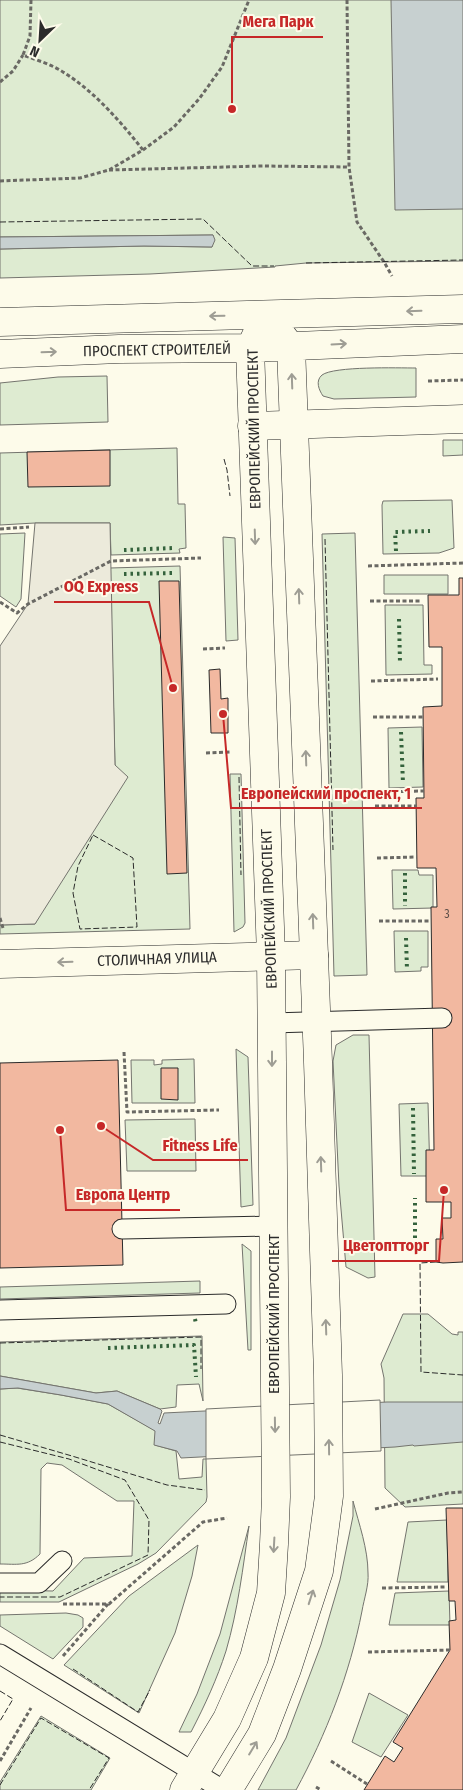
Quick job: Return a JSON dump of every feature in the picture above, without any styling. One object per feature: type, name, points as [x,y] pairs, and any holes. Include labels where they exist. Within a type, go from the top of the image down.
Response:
[{"type":"street","points":[[0,322],[463,309]]},
{"type":"street","points":[[228,1790],[262,1734],[287,1669],[319,1571],[329,1496],[328,1375],[314,954],[290,347],[266,315]]},
{"type":"street","name":"ЕВРОПЕЙСКИЙ ПРОСПЕКТ","points":[[189,1782],[227,1719],[254,1658],[271,1593],[276,1497],[271,956],[250,348],[266,315]]},
{"type":"street","name":"ПРОСПЕКТ СТРОИТЕЛЕЙ","points":[[0,354],[290,347],[463,339]]},
{"type":"street","points":[[252,426],[463,420]]},
{"type":"street","name":"СТОЛИЧНАЯ УЛИЦА","points":[[0,964],[314,954]]},
{"type":"lane","points":[[272,1023],[442,1018]]},
{"type":"lane","points":[[122,1229],[274,1226]]},
{"type":"lane","points":[[0,1310],[226,1304]]},
{"type":"lane","points":[[0,1583],[39,1583],[62,1561]]},
{"type":"lane","points":[[0,1654],[189,1782],[223,1790]]},
{"type":"path","points":[[0,82],[13,71],[23,55],[30,36],[31,0]]},
{"type":"path","points":[[109,170],[143,150],[174,127],[199,99],[226,59],[249,0]]},
{"type":"path","points":[[347,0],[349,167],[357,222],[384,262],[388,272]]},
{"type":"path","points":[[23,55],[62,71],[91,93],[124,126],[143,150]]},
{"type":"path","points":[[0,180],[80,178],[109,170],[263,166],[349,167]]},
{"type":"path","points":[[428,381],[463,380]]},
{"type":"path","points":[[0,529],[29,527]]},
{"type":"path","points":[[0,602],[17,613],[28,604],[111,561],[201,558]]},
{"type":"path","points":[[368,566],[463,563]]},
{"type":"path","points":[[370,601],[422,601]]},
{"type":"path","points":[[371,681],[438,679]]},
{"type":"path","points":[[373,717],[423,716]]},
{"type":"path","points":[[375,792],[424,791]]},
{"type":"path","points":[[375,806],[417,806]]},
{"type":"path","points":[[377,858],[417,857]]},
{"type":"path","points":[[0,918],[2,925]]},
{"type":"path","points":[[379,921],[431,921]]},
{"type":"path","points":[[124,1052],[127,1112],[219,1110]]},
{"type":"path","points":[[375,1509],[448,1493],[463,1492]]},
{"type":"path","points":[[58,1662],[109,1604],[203,1522],[227,1518]]},
{"type":"path","points":[[382,1588],[445,1587]]},
{"type":"path","points":[[56,1604],[109,1604]]},
{"type":"path","points":[[368,1652],[450,1650]]},
{"type":"path","points":[[0,1762],[32,1705]]},
{"type":"path","points":[[331,1761],[368,1784]]},
{"type":"path","points":[[316,1787],[321,1790]]},
{"type":"green space","points":[[0,0],[463,0],[463,261],[306,263],[275,267],[150,274],[0,278],[0,249],[144,246],[212,247],[213,235],[0,237]]},
{"type":"green space","points":[[416,368],[416,397],[334,399],[323,396],[318,386],[322,375],[339,370]]},
{"type":"green space","points":[[107,376],[108,422],[0,425],[0,383],[58,377]]},
{"type":"green space","points":[[443,440],[463,440],[463,455],[443,456]]},
{"type":"green space","points":[[177,448],[178,504],[185,504],[186,548],[179,549],[180,553],[111,555],[110,523],[0,525],[0,453]]},
{"type":"green space","points":[[452,500],[454,548],[439,553],[383,554],[383,501]]},
{"type":"green space","points":[[25,533],[21,599],[16,607],[0,596],[0,534]]},
{"type":"green space","points":[[355,533],[367,975],[334,976],[322,534]]},
{"type":"green space","points":[[223,537],[235,538],[238,640],[226,641]]},
{"type":"green space","points":[[180,566],[190,929],[0,934],[0,925],[35,924],[115,766],[110,568]]},
{"type":"green space","points":[[384,575],[448,575],[448,594],[384,594]]},
{"type":"green space","points":[[385,605],[423,605],[424,665],[432,665],[432,674],[386,675]]},
{"type":"green space","points":[[422,727],[423,787],[389,788],[388,728]]},
{"type":"green space","points":[[230,774],[241,774],[245,923],[243,927],[234,932]]},
{"type":"green space","points":[[392,870],[418,870],[419,875],[433,875],[433,908],[393,909]]},
{"type":"green space","points":[[394,931],[428,931],[428,967],[421,967],[421,971],[395,972]]},
{"type":"green space","points":[[353,1035],[369,1035],[375,1277],[368,1278],[346,1267],[339,1186],[333,1061],[336,1045]]},
{"type":"green space","points":[[236,1049],[248,1057],[253,1205],[241,1207]]},
{"type":"green space","points":[[194,1059],[195,1103],[132,1103],[131,1060],[154,1060],[154,1065],[162,1064],[162,1060]]},
{"type":"green space","points":[[428,1103],[430,1176],[401,1176],[399,1104]]},
{"type":"green space","points":[[195,1119],[196,1171],[127,1171],[125,1120]]},
{"type":"green space","points":[[242,1244],[251,1251],[251,1350],[248,1350]]},
{"type":"green space","points":[[200,1281],[200,1293],[0,1299],[0,1287]]},
{"type":"green space","points":[[403,1314],[428,1314],[452,1334],[458,1335],[458,1332],[463,1332],[463,1504],[405,1507],[385,1488],[384,1378],[381,1364]]},
{"type":"green space","points":[[202,1336],[203,1401],[199,1384],[177,1385],[176,1407],[160,1409],[117,1391],[96,1393],[0,1376],[0,1342]]},
{"type":"green space","points":[[17,1388],[108,1404],[156,1431],[155,1445],[176,1451],[179,1479],[202,1477],[203,1459],[206,1459],[206,1502],[156,1553],[138,1564],[59,1602],[0,1602],[0,1590],[53,1591],[84,1558],[132,1556],[134,1501],[117,1501],[62,1465],[47,1463],[41,1469],[40,1554],[26,1563],[0,1564],[0,1389]]},
{"type":"green space","points":[[353,1501],[365,1546],[368,1578],[357,1634],[344,1680],[327,1726],[296,1790],[258,1790],[286,1738],[321,1645],[340,1580],[353,1516]]},
{"type":"green space","points":[[447,1520],[448,1582],[397,1582],[408,1522]]},
{"type":"green space","points":[[249,1526],[237,1604],[226,1651],[210,1692],[191,1732],[179,1732],[197,1694],[220,1634]]},
{"type":"green space","points":[[198,1545],[192,1576],[175,1633],[139,1713],[64,1665],[129,1596]]},
{"type":"green space","points":[[449,1591],[450,1625],[389,1625],[395,1593]]},
{"type":"green space","points":[[66,1613],[83,1618],[83,1627],[53,1659],[0,1626],[0,1615]]},
{"type":"green space","points":[[369,1693],[408,1715],[381,1757],[352,1742]]},
{"type":"green space","points":[[41,1716],[110,1758],[91,1790],[0,1790],[0,1782]]},
{"type":"shaded area","points":[[391,0],[463,0],[463,209],[395,210]]},
{"type":"shaded area","points":[[213,235],[215,240],[212,247],[144,246],[0,249],[0,237]]},
{"type":"shaded area","points":[[35,523],[110,523],[115,765],[128,777],[35,924],[0,925],[0,646],[28,604]]},
{"type":"shaded area","points":[[0,1376],[96,1393],[117,1391],[160,1409],[162,1411],[158,1423],[160,1424],[164,1413],[387,1402],[463,1402],[463,1442],[181,1458],[177,1451],[154,1445],[155,1431],[108,1404],[18,1388],[0,1389]]},
{"type":"pier","points":[[380,1400],[381,1451],[206,1459],[206,1409]]},
{"type":"building","points":[[110,450],[110,486],[28,487],[27,452]]},
{"type":"building","points":[[459,578],[463,578],[463,1262],[443,1263],[436,1262],[436,1239],[443,1239],[442,1218],[451,1218],[451,1202],[426,1202],[426,1150],[434,1150],[431,907],[437,907],[436,868],[417,868],[416,798],[424,798],[423,707],[442,706],[442,647],[429,647],[428,595],[459,595]]},
{"type":"building","points":[[159,581],[179,581],[187,873],[167,874]]},
{"type":"building","points":[[220,669],[221,699],[228,698],[228,733],[211,733],[209,670]]},
{"type":"building","points":[[118,1060],[123,1265],[0,1268],[0,1063]]},
{"type":"building","points":[[161,1068],[178,1068],[178,1100],[161,1099]]},
{"type":"building","points":[[446,1508],[463,1508],[463,1790],[364,1790],[385,1756],[394,1762],[403,1748],[393,1742],[450,1650],[449,1621],[456,1620],[455,1601],[449,1601]]},
{"type":"hedge","points":[[396,551],[395,532],[430,531]]},
{"type":"hedge","points":[[124,550],[173,548]]},
{"type":"hedge","points":[[124,574],[173,573]]},
{"type":"hedge","points":[[399,619],[400,663]]},
{"type":"hedge","points":[[401,732],[403,784]]},
{"type":"hedge","points":[[405,873],[405,906]]},
{"type":"hedge","points":[[406,938],[407,970]]},
{"type":"hedge","points":[[413,1108],[414,1174]]},
{"type":"hedge","points":[[415,1198],[415,1251]]},
{"type":"hedge","points":[[195,1319],[196,1324]]},
{"type":"hedge","points":[[108,1348],[194,1345],[196,1377]]},
{"type":"fence","points":[[0,222],[203,219],[252,266],[274,266]]},
{"type":"fence","points":[[306,263],[463,260]]},
{"type":"fence","points":[[224,459],[230,496]]},
{"type":"fence","points":[[325,539],[333,850]]},
{"type":"fence","points":[[239,777],[241,875]]},
{"type":"fence","points":[[93,835],[133,858],[137,927],[80,929],[73,893],[78,866],[93,835]]},
{"type":"fence","points":[[436,1262],[420,1263],[421,1372],[463,1375]]},
{"type":"fence","points":[[0,1343],[201,1337],[201,1369]]},
{"type":"fence","points":[[0,1435],[167,1485],[205,1490]]},
{"type":"fence","points":[[0,1442],[69,1459],[125,1480],[149,1520],[148,1555],[60,1597],[0,1597]]},
{"type":"fence","points":[[73,1669],[138,1712],[150,1690]]},
{"type":"fence","points":[[0,1691],[13,1699],[0,1721]]},
{"type":"fence","points":[[0,1785],[41,1718],[109,1758],[89,1790]]},
{"type":"place","name":"Мега Парк","points":[[232,109]]},
{"type":"place","name":"OQ Express","points":[[173,688]]},
{"type":"place","name":"Европейский проспект, 1","points":[[223,714]]},
{"type":"place","name":"Fitness Life","points":[[101,1126]]},
{"type":"place","name":"Европа Центр","points":[[60,1130]]},
{"type":"place","name":"Цветоптторг","points":[[444,1190]]}]
